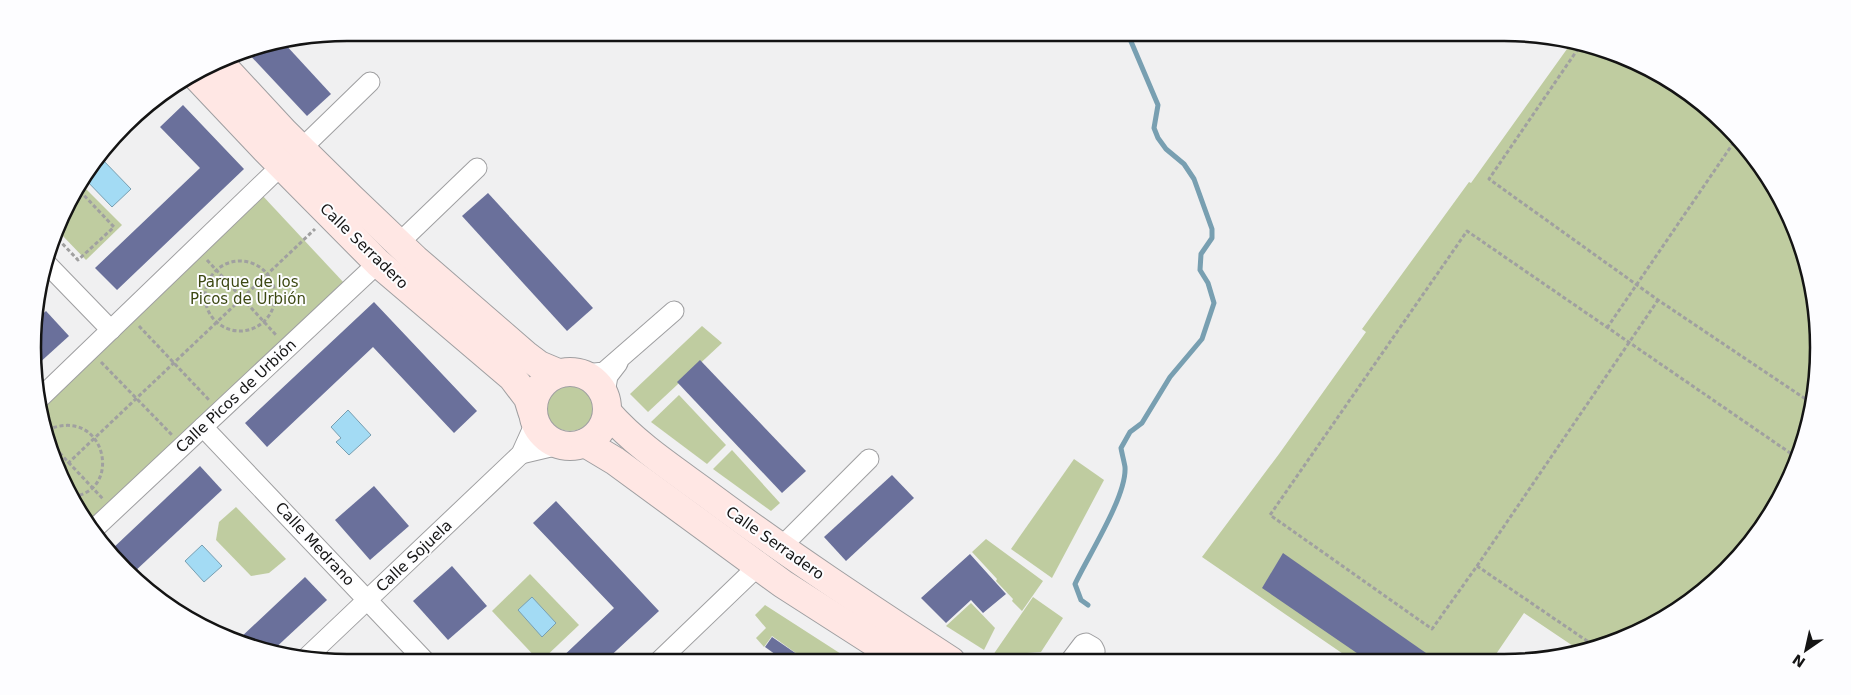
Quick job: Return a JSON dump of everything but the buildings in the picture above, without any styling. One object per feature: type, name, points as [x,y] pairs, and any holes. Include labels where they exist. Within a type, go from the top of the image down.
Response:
[{"type":"main road","name":"Calle Serradero","points":[[224,68],[291,157],[330,214],[378,263],[512,377],[528,398],[534,417]]},
{"type":"main road","name":"Calle Serradero","points":[[200,79],[291,157],[399,243],[528,356],[544,367],[558,373]]},
{"type":"main road","points":[[576,371],[585,374],[600,385],[606,403],[605,423],[600,431],[585,443],[576,446],[559,445],[549,440],[541,432],[534,417],[534,398],[539,388],[547,379],[558,373],[576,371]]},
{"type":"main road","name":"Calle Serradero","points":[[606,403],[634,440],[780,548],[940,654]]},
{"type":"main road","name":"Calle Serradero","points":[[585,443],[615,461],[758,566],[892,654]]},
{"type":"street","points":[[45,393],[370,82]]},
{"type":"street","points":[[399,243],[477,168]]},
{"type":"street","name":"Calle Picos de Urbión","points":[[98,525],[378,263]]},
{"type":"street","points":[[52,269],[110,330]]},
{"type":"street","points":[[585,374],[604,372],[674,311]]},
{"type":"street","points":[[606,403],[608,376],[623,356]]},
{"type":"street","name":"Calle Sojuela","points":[[313,652],[521,454],[534,417]]},
{"type":"street","name":"Calle Medrano","points":[[203,427],[418,654]]},
{"type":"street","points":[[521,454],[559,445]]},
{"type":"street","points":[[780,548],[869,459]]},
{"type":"street","points":[[666,654],[758,566]]},
{"type":"street","points":[[1075,654],[1086,643],[1093,647],[1095,651],[1093,654]]},
{"type":"path","points":[[1577,50],[1488,179],[1636,285],[1805,399]]},
{"type":"path","points":[[1607,328],[1732,144]]},
{"type":"path","points":[[61,242],[78,260],[114,227],[82,194]]},
{"type":"path","points":[[65,466],[330,214]]},
{"type":"path","points":[[1658,300],[1629,343],[1477,566],[1432,629],[1270,515],[1467,231],[1607,328],[1629,343],[1790,453]]},
{"type":"path","points":[[197,247],[263,322],[288,347]]},
{"type":"path","points":[[246,261],[257,265],[268,274],[275,293],[274,305],[269,316],[263,322],[250,330],[238,331],[226,328],[216,322],[209,313],[205,302],[205,291],[208,280],[216,270],[229,262],[246,261]]},
{"type":"path","points":[[128,314],[220,411]]},
{"type":"path","points":[[90,351],[183,446]]},
{"type":"path","points":[[52,428],[69,424],[80,427],[99,444],[103,456],[98,480],[91,487],[79,494]]},
{"type":"path","points":[[61,455],[114,510]]},
{"type":"path","points":[[1477,566],[1588,641]]},
{"type":"green space","points":[[1568,48],[1621,65],[1657,82],[1674,93],[1705,117],[1734,146],[1769,194],[1786,230],[1804,288],[1809,327],[1809,368],[1804,407],[1799,427],[1786,465],[1769,501],[1734,549],[1690,590],[1657,613],[1639,622],[1602,637],[1572,646],[1524,613],[1496,654],[1343,654],[1202,557],[1279,454],[1366,332],[1362,329],[1469,182],[1471,183]]},
{"type":"green space","points":[[86,189],[122,225],[86,260],[63,236]]},
{"type":"green space","name":"Parque de los Picos de Urbión","points":[[261,194],[345,284],[95,520],[82,501],[65,465],[52,427],[46,398]]},
{"type":"green space","points":[[702,326],[722,343],[648,412],[630,394]]},
{"type":"green space","points":[[570,383],[579,385],[587,390],[592,398],[594,407],[592,416],[587,424],[579,429],[570,431],[561,429],[553,424],[548,416],[546,407],[548,398],[553,390],[561,385]]},
{"type":"green space","points":[[679,395],[726,445],[707,464],[651,422]]},
{"type":"green space","points":[[732,450],[780,503],[771,511],[713,469]]},
{"type":"green space","points":[[1074,459],[1104,480],[1052,578],[1011,549]]},
{"type":"green space","points":[[236,507],[286,559],[269,573],[251,576],[216,540],[219,522]]},
{"type":"green space","points":[[986,539],[1043,581],[1022,611],[996,581],[997,579],[972,552]]},
{"type":"green space","points":[[530,574],[579,625],[548,654],[532,654],[492,611]]},
{"type":"green space","points":[[1033,597],[1063,618],[1041,652],[994,654]]},
{"type":"green space","points":[[971,603],[995,628],[984,650],[946,626]]},
{"type":"green space","points":[[765,605],[841,654],[797,654],[772,636],[764,647],[756,638],[766,628],[755,615]]},
{"type":"water","points":[[105,162],[131,189],[112,207],[89,183]]},
{"type":"water","points":[[348,410],[371,435],[349,455],[336,442],[341,438],[331,427]]},
{"type":"water","points":[[202,545],[222,566],[204,582],[185,561]]},
{"type":"water","points":[[532,597],[556,623],[542,637],[518,610]]},
{"type":"waterway","points":[[1088,605],[1081,600],[1075,584],[1106,526],[1120,494],[1125,467],[1121,448],[1130,432],[1142,423],[1170,377],[1202,339],[1214,303],[1208,283],[1200,270],[1201,254],[1212,238],[1212,229],[1194,179],[1184,164],[1166,149],[1158,138],[1154,128],[1158,105],[1131,41]]}]
